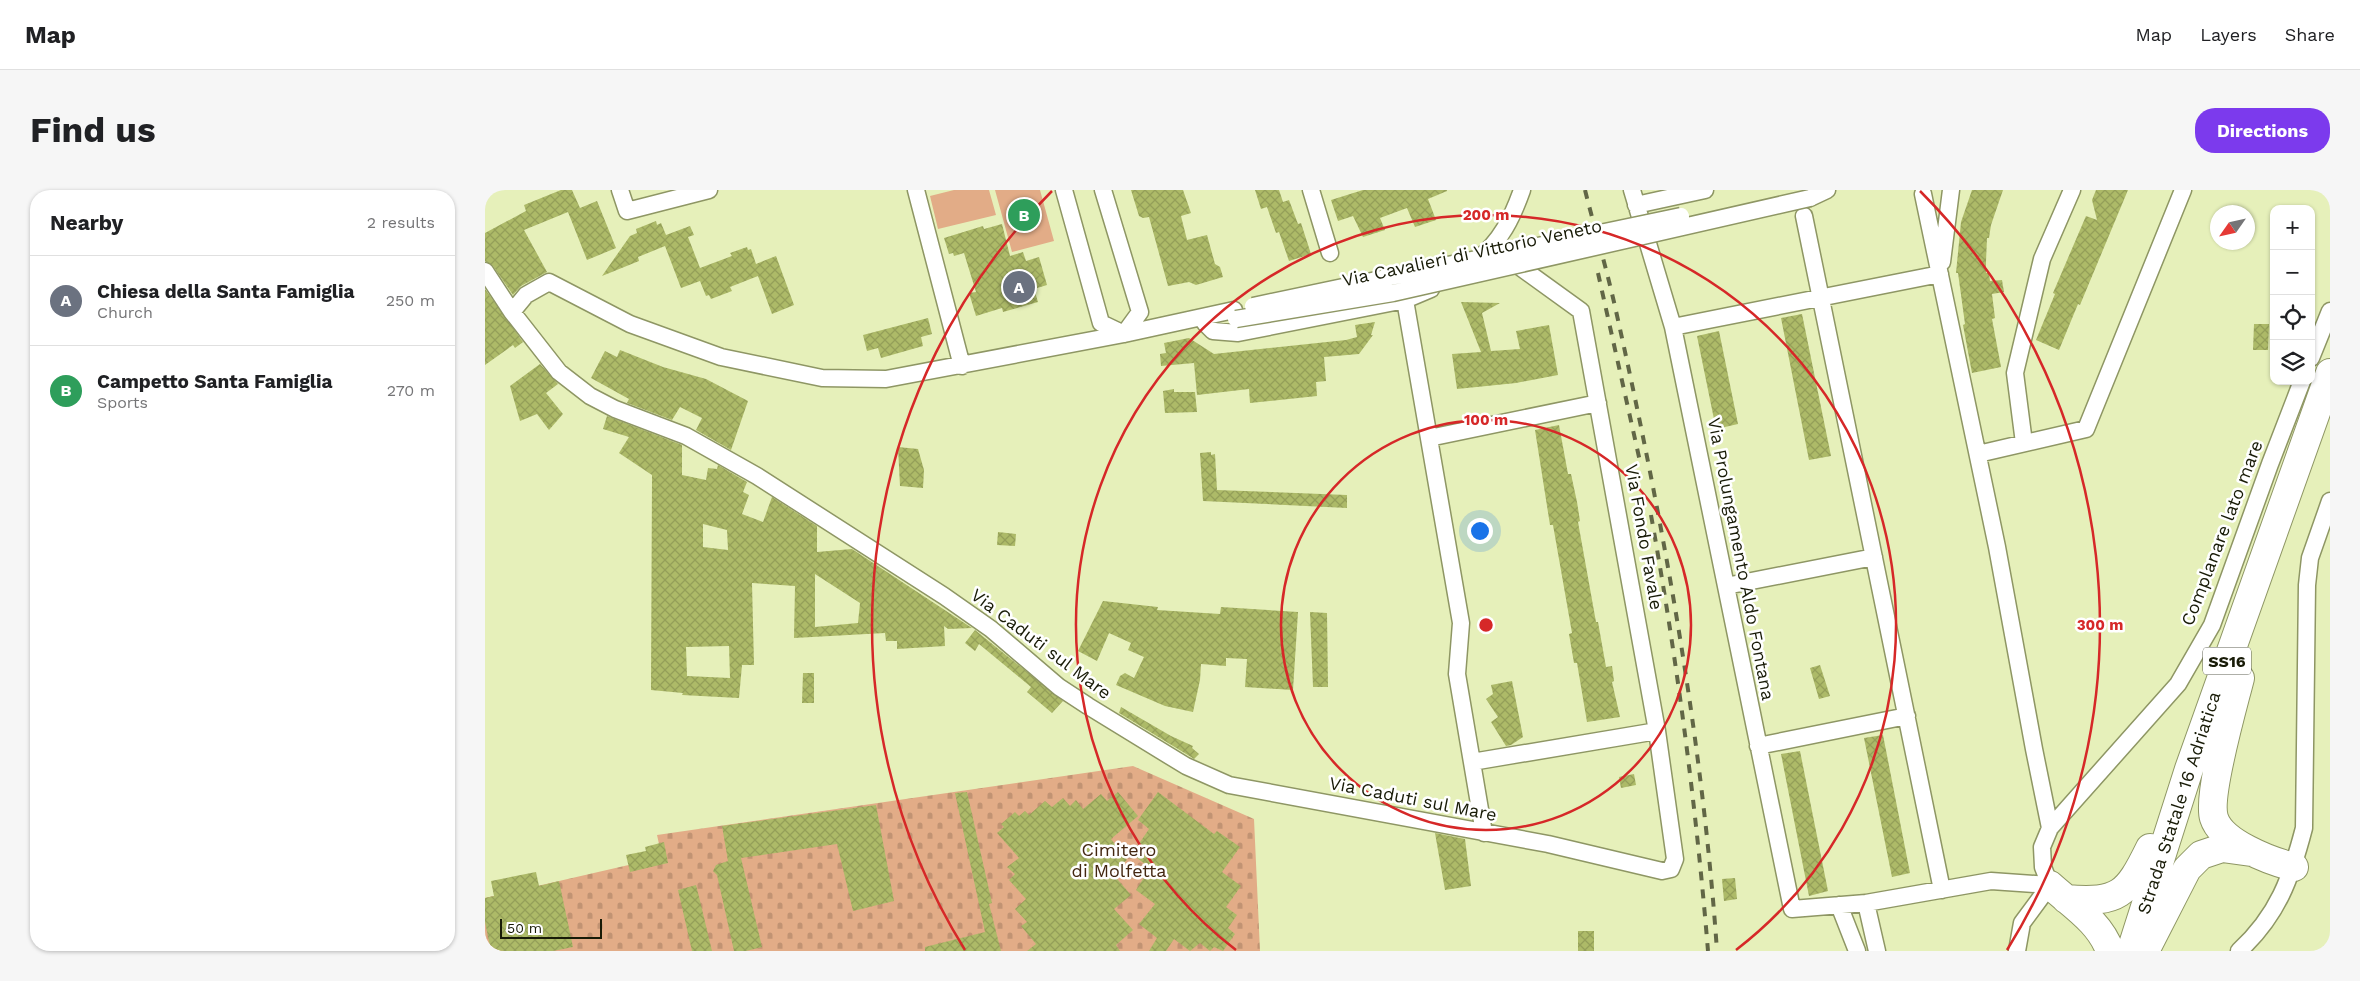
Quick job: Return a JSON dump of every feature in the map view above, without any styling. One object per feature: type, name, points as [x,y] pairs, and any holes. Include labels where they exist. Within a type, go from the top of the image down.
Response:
[{"type":"highway","name":"Strada Statale 16 Adriatica","points":[[2131,951],[2189,769],[2330,373]]},
{"type":"highway","name":"Strada Statale 16 Adriatica","points":[[2145,951],[2330,424]]},
{"type":"highway","name":"SS16","points":[[2240,678],[2212,796],[2214,818],[2227,835],[2254,853]]},
{"type":"highway","name":"SS16","points":[[2058,892],[2095,902],[2119,895],[2135,879],[2189,769]]},
{"type":"highway","name":"SS16","points":[[2145,951],[2187,869],[2201,855],[2222,848],[2254,853],[2294,867]]},
{"type":"highway","points":[[2058,892],[2093,922],[2105,937],[2110,951]]},
{"type":"street","points":[[621,190],[627,212],[709,190]]},
{"type":"street","points":[[916,190],[962,366]]},
{"type":"street","points":[[1064,190],[1101,324],[1124,334],[1140,312],[1103,190]]},
{"type":"street","points":[[1311,190],[1330,253]]},
{"type":"street","points":[[1205,323],[1213,331],[1238,333],[1405,300],[1450,280],[1493,248],[1515,212],[1522,190]]},
{"type":"street","points":[[1636,205],[1705,190]]},
{"type":"street","points":[[1951,190],[1940,197],[1921,192],[1978,454],[2050,828],[2043,846],[2043,867],[2058,892]]},
{"type":"street","points":[[1940,274],[1951,190]]},
{"type":"street","points":[[2024,443],[2015,373],[2042,259],[2072,190]]},
{"type":"street","points":[[1978,454],[2086,429],[2183,190]]},
{"type":"street","name":"Via Cavalieri di Vittorio Veneto","points":[[512,312],[526,295],[549,282],[630,324],[721,357],[821,378],[885,379],[1235,314],[1816,192]]},
{"type":"street","name":"Via Prolungamento Aldo Fontana","points":[[1636,205],[1673,327],[1792,909],[1839,905]]},
{"type":"street","points":[[1804,216],[1942,890]]},
{"type":"street","name":"Via Fondo Favale","points":[[1493,248],[1581,311],[1657,731],[1675,859],[1671,869],[1662,871]]},
{"type":"street","name":"Via Caduti sul Mare","points":[[485,271],[512,312],[559,372],[590,396],[615,410],[686,436],[757,476],[960,607],[991,629],[1066,692],[1186,766],[1229,785],[1548,844],[1662,871]]},
{"type":"street","points":[[1673,327],[1940,274]]},
{"type":"street","points":[[1405,300],[1461,623],[1457,674],[1484,833]]},
{"type":"street","points":[[2315,348],[2330,310]]},
{"type":"street","name":"Via Cavalieri di Vittorio Veneto","points":[[1124,334],[1205,323],[1235,314]]},
{"type":"street","name":"Complanare lato mare","points":[[2050,828],[2178,684],[2212,626],[2269,464],[2300,385]]},
{"type":"street","points":[[1429,438],[1599,403]]},
{"type":"street","points":[[2239,951],[2253,938],[2272,914],[2294,867],[2303,828],[2307,585],[2310,558],[2330,500]]},
{"type":"street","points":[[1726,586],[1874,557]]},
{"type":"street","points":[[1758,746],[1907,716]]},
{"type":"street","points":[[1472,762],[1657,731]]},
{"type":"street","points":[[1857,951],[1839,905],[1866,903],[1991,881],[2058,892]]},
{"type":"street","points":[[2017,951],[2022,923],[2058,892]]},
{"type":"street","points":[[1866,903],[1877,951]]},
{"type":"green space","points":[[954,190],[989,190],[996,215],[938,229],[930,196]]},
{"type":"green space","points":[[995,190],[1040,190],[1054,241],[1012,252]]},
{"type":"green space","name":"Cimitero di Molfetta","points":[[1133,766],[1254,819],[1260,951],[485,951],[485,898],[659,858],[661,853],[657,835]]},
{"type":"building","points":[[561,190],[572,190],[580,208],[597,201],[616,248],[587,260],[568,212],[524,230],[547,272],[521,286],[513,295],[493,266],[485,261],[485,233],[526,211],[524,205]]},
{"type":"building","points":[[1131,190],[1183,190],[1191,213],[1181,216],[1187,240],[1207,235],[1215,264],[1220,267],[1223,277],[1196,285],[1189,282],[1168,286],[1149,217],[1143,218],[1139,216]]},
{"type":"building","points":[[1255,190],[1279,190],[1283,202],[1289,200],[1298,224],[1301,223],[1311,254],[1289,261],[1279,232],[1276,233],[1267,207],[1261,209]]},
{"type":"building","points":[[1363,190],[1447,191],[1428,199],[1436,220],[1415,227],[1407,208],[1380,218],[1385,230],[1363,237],[1353,216],[1338,221],[1331,200]]},
{"type":"building","points":[[1972,190],[2003,190],[1991,225],[1989,238],[1987,238],[1986,273],[1989,273],[1990,281],[2002,280],[2004,292],[1992,294],[1995,318],[1992,319],[2001,367],[1972,373],[1963,325],[1965,324],[1958,273],[1956,273],[1961,222]]},
{"type":"building","points":[[2096,190],[2128,190],[2059,350],[2036,340],[2055,294],[2053,293],[2086,216],[2097,220],[2092,200]]},
{"type":"building","points":[[656,221],[657,225],[661,223],[666,235],[690,226],[694,235],[688,237],[700,268],[732,256],[730,253],[747,247],[748,250],[751,249],[756,264],[776,256],[794,305],[772,314],[758,276],[730,287],[732,291],[711,299],[709,295],[706,296],[700,281],[681,288],[665,246],[638,257],[639,261],[602,276],[630,236],[637,233],[636,229]]},
{"type":"building","points":[[1002,224],[1010,256],[1023,252],[1026,261],[1039,257],[1047,285],[1034,289],[1038,302],[1003,312],[1002,308],[976,316],[969,293],[976,292],[964,253],[954,256],[953,253],[949,254],[944,238],[983,226],[984,229]]},
{"type":"building","points":[[485,289],[523,342],[515,348],[513,345],[485,365]]},
{"type":"building","points":[[1461,302],[1500,303],[1482,313],[1491,351],[1520,349],[1516,331],[1549,325],[1558,375],[1516,383],[1457,389],[1452,354],[1481,352]]},
{"type":"building","points":[[1802,314],[1831,456],[1809,460],[1781,318]]},
{"type":"building","points":[[928,318],[932,334],[921,337],[923,346],[881,358],[878,348],[867,351],[863,335]]},
{"type":"building","points":[[1375,322],[1371,335],[1373,335],[1359,354],[1324,357],[1326,381],[1316,382],[1317,396],[1250,403],[1249,389],[1197,395],[1194,363],[1161,366],[1160,354],[1166,353],[1164,343],[1189,338],[1214,354],[1346,340],[1357,337],[1355,325]]},
{"type":"building","points":[[2254,324],[2269,324],[2268,350],[2253,350]]},
{"type":"building","points":[[1719,331],[1738,424],[1716,429],[1697,336]]},
{"type":"building","points":[[620,350],[663,367],[706,379],[748,401],[731,450],[696,430],[702,418],[680,407],[672,420],[627,403],[629,399],[591,378],[605,351],[617,357]]},
{"type":"building","points":[[540,364],[558,384],[546,393],[563,414],[549,430],[537,414],[520,421],[510,386]]},
{"type":"building","points":[[1174,389],[1174,392],[1195,392],[1197,412],[1165,413],[1163,391]]},
{"type":"building","points":[[607,416],[682,445],[682,475],[706,480],[708,468],[717,469],[718,465],[747,482],[743,492],[749,495],[742,514],[763,522],[772,497],[817,526],[817,552],[852,549],[972,628],[948,629],[944,626],[945,646],[897,649],[897,641],[886,641],[885,633],[794,638],[795,586],[752,583],[754,665],[742,665],[739,698],[682,695],[683,693],[651,690],[652,475],[619,453],[629,437],[603,429]],"holes":[[[703,524],[727,530],[728,550],[703,547]],[[815,574],[860,603],[858,623],[815,627]],[[729,646],[730,678],[687,676],[686,647]]]},
{"type":"building","points":[[1559,425],[1568,474],[1571,474],[1577,502],[1580,521],[1578,522],[1596,622],[1598,622],[1606,667],[1612,666],[1614,681],[1612,682],[1620,717],[1587,722],[1577,663],[1574,663],[1569,634],[1572,633],[1553,525],[1550,525],[1535,430]]},
{"type":"building","points":[[898,447],[918,449],[924,470],[923,488],[900,486]]},
{"type":"building","points":[[1211,452],[1211,455],[1215,454],[1217,490],[1347,495],[1347,508],[1203,501],[1200,453]]},
{"type":"building","points":[[998,532],[1016,534],[1015,546],[997,545]]},
{"type":"building","points":[[1103,601],[1158,607],[1157,610],[1220,614],[1221,607],[1298,612],[1293,690],[1245,687],[1247,659],[1226,658],[1226,666],[1201,664],[1200,680],[1193,712],[1165,706],[1116,685],[1120,676],[1125,673],[1134,678],[1144,657],[1128,650],[1131,643],[1109,633],[1097,661],[1078,651]]},
{"type":"building","points":[[1310,612],[1327,613],[1328,687],[1313,687]]},
{"type":"building","points":[[975,630],[1063,701],[1052,713],[1027,692],[1031,687],[979,644],[975,651],[965,643]]},
{"type":"building","points":[[1820,665],[1830,696],[1819,699],[1810,668]]},
{"type":"building","points":[[803,673],[814,673],[814,703],[802,703]]},
{"type":"building","points":[[1512,681],[1523,737],[1506,746],[1491,722],[1498,717],[1486,699],[1493,694],[1491,685]]},
{"type":"building","points":[[1121,707],[1171,736],[1193,746],[1192,748],[1199,754],[1194,759],[1119,713]]},
{"type":"building","points":[[1883,735],[1910,873],[1892,877],[1864,738]]},
{"type":"building","points":[[1800,751],[1828,891],[1809,896],[1781,754]]},
{"type":"building","points":[[1634,774],[1636,785],[1621,788],[1619,777]]},
{"type":"building","points":[[967,792],[992,903],[989,904],[1001,951],[925,951],[925,947],[985,932],[955,793]]},
{"type":"building","points":[[1118,792],[1138,816],[1111,839],[1127,860],[1112,873],[1131,895],[1114,909],[1133,930],[1116,945],[1120,951],[1027,951],[1036,944],[1021,926],[1027,922],[1015,909],[1026,899],[1009,880],[1015,874],[1007,867],[1019,858],[997,833],[1004,827],[1001,824],[1015,812],[1019,816],[1025,811],[1029,815],[1045,801],[1052,807],[1063,798],[1070,806],[1076,800],[1083,809],[1101,794],[1107,801]]},
{"type":"building","points":[[1158,792],[1214,834],[1217,831],[1240,847],[1222,872],[1241,886],[1226,907],[1237,915],[1228,928],[1235,934],[1223,951],[1214,947],[1210,951],[1200,943],[1190,951],[1174,939],[1166,951],[1149,951],[1157,938],[1139,924],[1155,904],[1136,890],[1150,868],[1132,854],[1149,829],[1138,820]]},
{"type":"building","points":[[876,805],[894,901],[853,911],[837,844],[741,858],[762,947],[746,951],[734,951],[717,875],[713,871],[716,865],[728,861],[722,826]]},
{"type":"building","points":[[1435,833],[1465,839],[1471,886],[1445,890]]},
{"type":"building","points":[[664,842],[668,863],[630,872],[626,855],[646,851],[645,847]]},
{"type":"building","points":[[536,872],[539,886],[559,881],[573,947],[553,951],[491,951],[485,922],[485,898],[494,896],[491,881]]},
{"type":"building","points":[[1735,878],[1737,899],[1724,901],[1722,879]]},
{"type":"building","points":[[696,885],[712,951],[692,951],[678,890]]},
{"type":"building","points":[[1578,931],[1594,931],[1594,951],[1578,951]]},
{"type":"railway","points":[[1585,190],[1609,280],[1633,390],[1679,629],[1701,789],[1717,951]]},
{"type":"railway","points":[[1598,273],[1641,466]]},
{"type":"railway","points":[[1651,515],[1685,733],[1708,951]]},
{"type":"place","name":"Campetto Santa Famiglia","points":[[1024,215]]},
{"type":"place","name":"Chiesa della Santa Famiglia","points":[[1019,287]]}]
